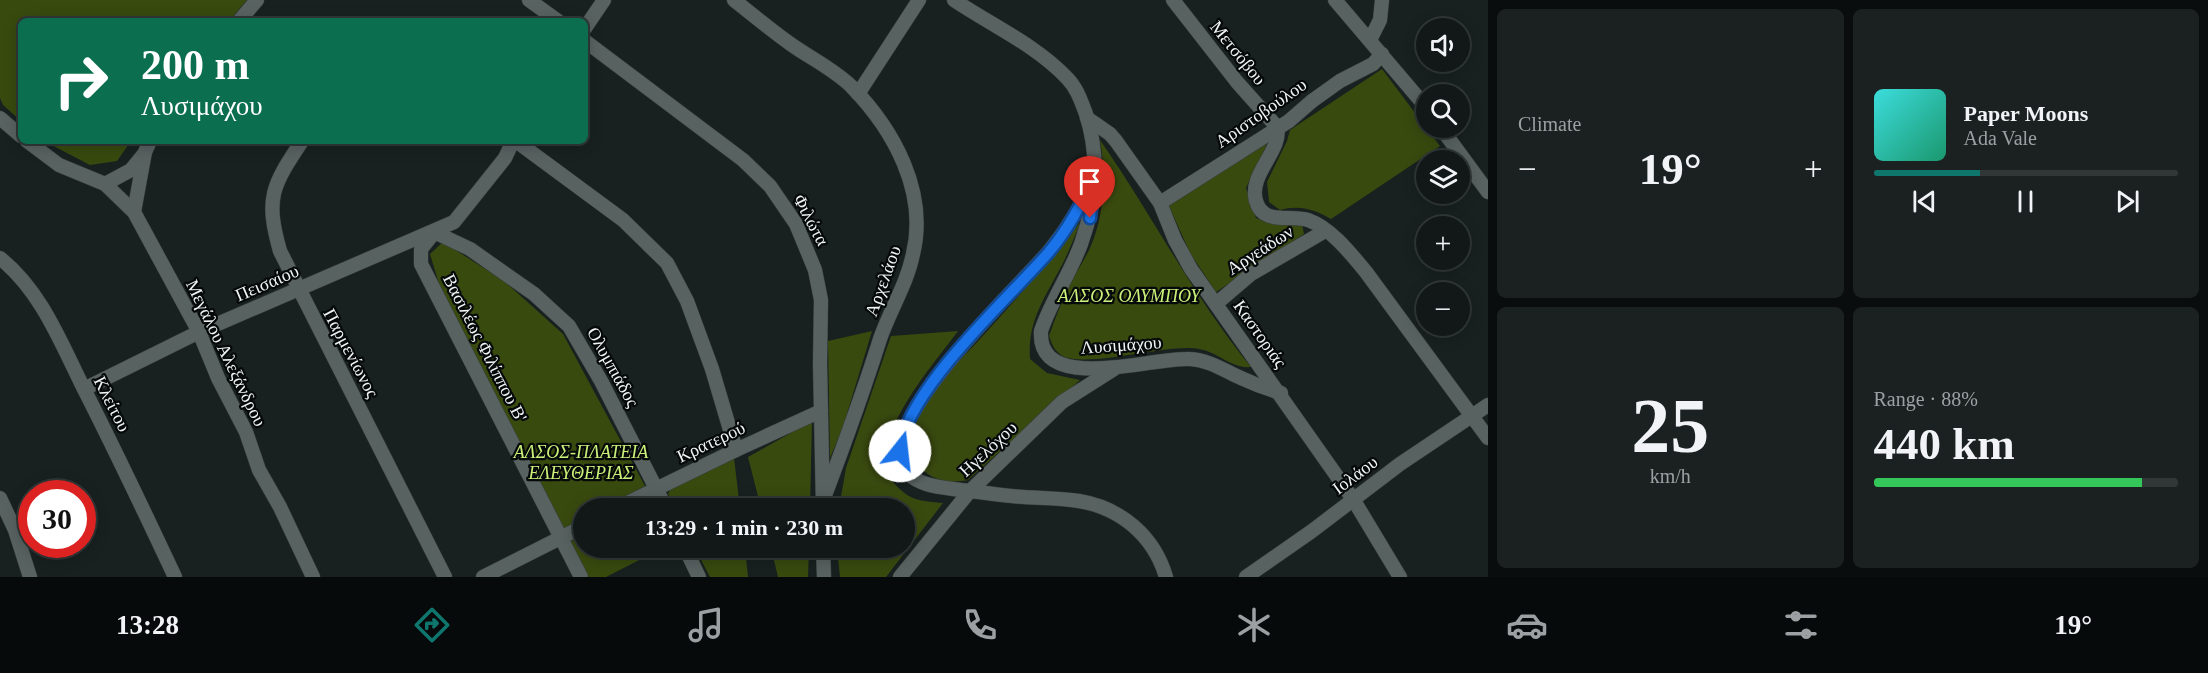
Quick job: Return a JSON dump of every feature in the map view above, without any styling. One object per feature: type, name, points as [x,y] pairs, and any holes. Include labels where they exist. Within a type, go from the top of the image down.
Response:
[{"type":"street","points":[[242,18],[257,0]]},
{"type":"street","points":[[529,0],[554,18]]},
{"type":"street","points":[[588,24],[604,0]]},
{"type":"street","name":"Αρχελάου","points":[[734,0],[789,43],[834,71],[858,94],[889,135],[910,178],[915,210],[916,243],[910,267],[888,317],[867,383],[825,498]]},
{"type":"street","points":[[858,94],[919,0]]},
{"type":"street","points":[[954,0],[997,24],[1056,68],[1073,85],[1087,118],[1096,152],[1095,173],[1081,203],[1050,249],[943,369],[923,395],[904,429],[900,444],[903,468],[927,485],[1002,495],[1078,500],[1115,513],[1129,520],[1146,539],[1163,567],[1166,577]]},
{"type":"street","name":"Μετσόβου","points":[[1173,0],[1237,82],[1277,127]]},
{"type":"street","points":[[1335,0],[1416,95]]},
{"type":"street","points":[[1370,40],[1380,20],[1382,0]]},
{"type":"street","name":"Φιλώτα","points":[[588,43],[744,160],[770,186],[791,215],[809,252],[821,300],[823,498]]},
{"type":"street","name":"Αριστοβούλου","points":[[1160,203],[1289,121],[1340,81],[1374,64],[1383,54]]},
{"type":"street","points":[[2,118],[18,133]]},
{"type":"street","name":"Καστοριάς","points":[[1087,118],[1110,134],[1160,203],[1181,252],[1353,499],[1400,577]]},
{"type":"street","points":[[1277,127],[1277,140],[1256,184],[1254,194],[1256,203],[1271,217],[1304,219],[1325,231],[1357,262],[1488,438]]},
{"type":"street","points":[[1448,138],[1488,192]]},
{"type":"street","points":[[31,144],[59,165],[105,184],[131,170],[148,147]]},
{"type":"street","name":"Παρμενίωνος","points":[[301,144],[277,185],[271,207],[280,251],[445,577]]},
{"type":"street","name":"Πεισαίου","points":[[84,389],[199,332],[454,222],[505,159],[512,144]]},
{"type":"street","points":[[518,144],[623,220],[667,262],[687,302],[712,369],[736,450]]},
{"type":"street","points":[[134,212],[148,147]]},
{"type":"street","name":"Λυσιμάχου","points":[[1095,173],[1094,200],[1086,230],[1076,257],[1041,331],[1041,344],[1046,355],[1059,363],[1082,367],[1117,367],[1189,358],[1220,367],[1256,385],[1281,393]]},
{"type":"street","name":"Μεγάλου Αλεξάνδρου","points":[[105,184],[134,212],[199,332],[218,378],[246,432],[259,470],[274,495],[313,577]]},
{"type":"street","name":"Αργεάδων","points":[[1217,303],[1251,274],[1325,231]]},
{"type":"street","name":"Ολυμπιάδος","points":[[434,232],[470,249],[534,294],[569,326],[601,381],[661,498]]},
{"type":"street","name":"Βασιλέως Φιλίππου Β'","points":[[434,232],[421,249],[421,264],[581,577]]},
{"type":"street","name":"Κλείτου","points":[[0,258],[24,281],[40,303],[119,458],[175,577]]},
{"type":"street","name":"Ηγελόχου","points":[[900,577],[970,491],[1062,402],[1117,367]]},
{"type":"street","name":"Ιολάου","points":[[1246,577],[1488,405]]},
{"type":"street","name":"Κρατερού","points":[[636,498],[821,411]]},
{"type":"street","points":[[0,498],[15,530],[30,577]]},
{"type":"street","points":[[483,577],[573,532]]},
{"type":"street","points":[[690,558],[699,577]]},
{"type":"street","points":[[823,558],[824,577]]},
{"type":"green space","points":[[0,0],[247,0],[232,18],[18,18],[18,118],[3,105],[0,98]]},
{"type":"green space","points":[[1382,69],[1416,114],[1416,138],[1434,138],[1440,146],[1434,150],[1416,150],[1416,162],[1331,219],[1306,209],[1280,210],[1269,202],[1267,182],[1290,130]]},
{"type":"green space","name":"ΑΛΣΟΣ ΟΛΥΜΠΟΥ","points":[[1100,140],[1191,284],[1251,367],[1231,363],[1199,349],[1185,348],[1088,360],[1061,355],[1055,349],[1049,336],[1051,329],[1067,291],[1090,248],[1099,222],[1103,195]]},
{"type":"green space","points":[[50,144],[129,144],[117,161],[90,165]]},
{"type":"green space","name":"ΑΛΣΟΣ ΟΛΥΜΠΟΥ","points":[[1263,144],[1267,144],[1246,188],[1256,218],[1279,224],[1302,224],[1304,234],[1216,292],[1190,253],[1169,206]]},
{"type":"green space","name":"ΑΛΣΟΣ ΟΛΥΜΠΟΥ","points":[[1082,220],[1040,307],[1030,344],[1030,359],[1047,373],[1080,380],[968,480],[945,481],[935,478],[919,466],[913,452],[914,428],[920,413],[943,379],[1014,302]]},
{"type":"green space","name":"ΑΛΣΟΣ-ΠΛΑΤΕΙΑ ΕΛΕΥΘΕΡΙΑΣ","points":[[443,242],[504,281],[563,334],[645,486],[622,498],[573,498],[573,524],[564,529],[440,287],[430,254]]},
{"type":"green space","points":[[872,331],[843,427],[830,458],[828,341]]},
{"type":"green space","points":[[958,331],[905,405],[887,448],[886,467],[894,483],[913,498],[841,498],[846,468],[891,336]]},
{"type":"green space","points":[[812,421],[810,498],[758,498],[748,457]]},
{"type":"green space","points":[[734,458],[739,498],[670,498],[668,494],[672,486]]},
{"type":"green space","points":[[915,499],[943,503],[915,539]]},
{"type":"green space","points":[[579,558],[643,558],[606,577],[589,577]]},
{"type":"green space","points":[[700,558],[746,558],[748,577],[710,577]]},
{"type":"green space","points":[[773,558],[809,558],[808,577],[778,577]]},
{"type":"green space","points":[[838,558],[901,558],[886,577],[840,577]]},
{"type":"route","points":[[900,451],[904,429],[931,385],[1050,249],[1081,203],[1095,173],[1094,200],[1090,218]]}]
